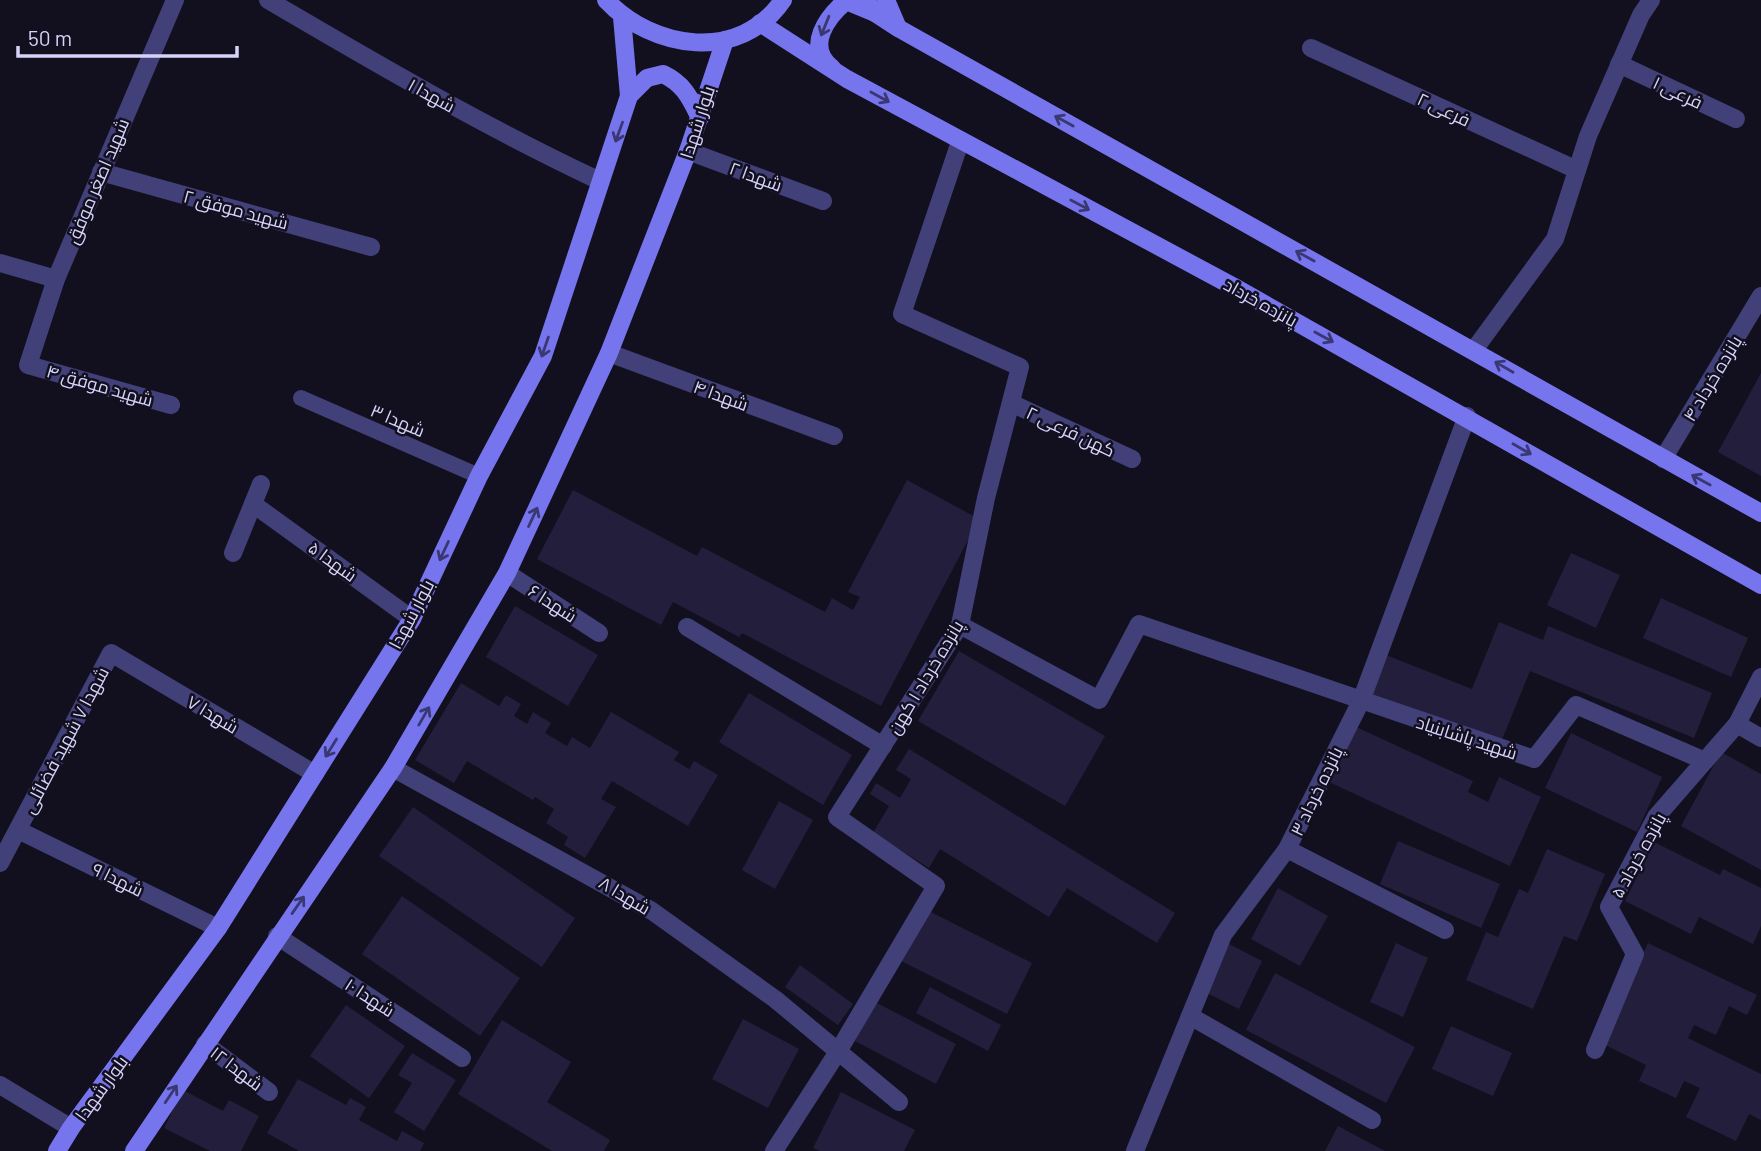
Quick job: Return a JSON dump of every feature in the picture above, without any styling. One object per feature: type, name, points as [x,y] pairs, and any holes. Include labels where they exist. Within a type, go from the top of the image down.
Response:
[{"type":"main road","points":[[606,0],[622,17],[653,35],[689,43],[725,40],[760,23],[783,0]]},
{"type":"main road","points":[[847,79],[827,64],[819,43],[827,18],[846,1],[875,4],[898,28],[1761,513]]},
{"type":"main road","name":"بلوار شهدا","points":[[57,1151],[71,1128],[218,928],[412,619],[480,476],[543,356],[600,181],[622,126],[629,96],[622,17]]},
{"type":"main road","name":"پانزده خرداد","points":[[760,23],[847,79],[1236,288],[1467,416],[1761,585]]},
{"type":"main road","name":"بلوار شهدا","points":[[134,1151],[393,768],[507,573],[609,353],[688,151],[725,40]]},
{"type":"main road","points":[[629,96],[647,78],[663,74],[678,82],[690,96],[699,118]]},
{"type":"street","name":"شهید اصغر موفق","points":[[28,365],[56,279],[174,0]]},
{"type":"street","name":"شهدا ۱","points":[[268,0],[458,110],[600,181]]},
{"type":"street","points":[[1475,350],[1555,239],[1588,136],[1619,64],[1651,0]]},
{"type":"street","name":"فرعی ۲","points":[[1311,48],[1577,170]]},
{"type":"street","name":"فرعی ۱","points":[[1619,64],[1736,119]]},
{"type":"street","name":"پانزده خرداد ۱ کهن","points":[[774,1151],[839,1050],[936,886],[837,817],[960,625],[986,498],[1020,367],[902,314],[960,142]]},
{"type":"street","name":"شهدا ۲","points":[[688,151],[823,201]]},
{"type":"street","name":"شهید موفق ۲","points":[[101,172],[371,247]]},
{"type":"street","points":[[0,263],[56,279]]},
{"type":"street","name":"پانزده خرداد ۴","points":[[1663,459],[1761,296]]},
{"type":"street","name":"شهدا ۴","points":[[609,353],[834,436]]},
{"type":"street","name":"شهید موفق ۴","points":[[28,365],[171,405]]},
{"type":"street","name":"کهن فرعی ۲","points":[[1011,403],[1132,459]]},
{"type":"street","name":"پانزده خرداد ۳","points":[[1136,1151],[1223,935],[1287,849],[1361,701],[1467,416]]},
{"type":"street","points":[[233,553],[261,484]]},
{"type":"street","name":"شهدا ۵","points":[[253,504],[412,619]]},
{"type":"street","name":"شهدا ۶","points":[[507,573],[598,633]]},
{"type":"street","points":[[960,625],[1099,700],[1139,624],[1361,701]]},
{"type":"street","points":[[687,627],[883,746]]},
{"type":"street","name":"شهدا ۷","points":[[111,653],[315,774]]},
{"type":"street","name":"شهدا ۷ شهید فضائلی","points":[[0,863],[111,653]]},
{"type":"street","name":"پانزده خرداد ۵","points":[[1595,1051],[1635,954],[1609,907],[1656,817],[1737,724],[1761,677]]},
{"type":"street","name":"شهید پاشابنیاد","points":[[1361,701],[1534,759],[1576,705],[1705,761]]},
{"type":"street","points":[[1737,724],[1761,738]]},
{"type":"street","name":"شهدا ۸","points":[[393,768],[624,893],[775,999],[899,1102]]},
{"type":"street","name":"شهدا ۹","points":[[18,830],[218,928]]},
{"type":"street","points":[[1287,849],[1445,930]]},
{"type":"street","name":"شهدا ۱۰","points":[[277,936],[462,1058]]},
{"type":"street","points":[[1190,1016],[1372,1119]]},
{"type":"street","name":"شهدا ۱۲","points":[[205,1044],[269,1091]]},
{"type":"street","points":[[0,1085],[71,1128]]},
{"type":"lane","name":"شهدا ۳","points":[[301,398],[480,476]]},
{"type":"building","points":[[1761,373],[1761,476],[1718,452]]},
{"type":"building","points":[[907,480],[979,519],[881,706],[742,633],[739,637],[673,602],[661,625],[537,559],[573,490],[697,556],[702,547],[825,612],[832,598],[853,610],[860,597],[848,592]]},
{"type":"building","points":[[1571,553],[1620,575],[1596,628],[1547,605]]},
{"type":"building","points":[[1661,598],[1748,638],[1731,677],[1643,638]]},
{"type":"building","points":[[515,606],[598,655],[568,706],[486,657]]},
{"type":"building","points":[[1499,622],[1543,640],[1548,626],[1712,693],[1694,738],[1530,671],[1499,747],[1370,694],[1386,655],[1472,689]]},
{"type":"building","points":[[959,651],[1105,736],[1065,806],[918,721]]},
{"type":"building","points":[[461,683],[499,706],[506,695],[521,704],[514,716],[527,724],[533,712],[551,723],[545,733],[567,746],[572,737],[590,748],[611,712],[679,752],[674,760],[689,769],[694,761],[718,775],[688,826],[612,781],[601,799],[616,807],[585,858],[564,845],[568,837],[546,823],[554,809],[535,797],[533,800],[467,761],[454,783],[415,760]]},
{"type":"building","points":[[749,693],[852,755],[823,805],[719,742]]},
{"type":"building","points":[[1354,726],[1473,781],[1468,792],[1488,802],[1499,777],[1541,797],[1510,866],[1329,782]]},
{"type":"building","points":[[1571,733],[1662,777],[1637,832],[1545,788]]},
{"type":"building","points":[[909,749],[1175,913],[1157,943],[1067,888],[1049,917],[940,849],[929,868],[873,833],[889,806],[870,794],[876,783],[900,798],[911,779],[896,770]]},
{"type":"building","points":[[1721,752],[1761,774],[1761,870],[1681,826]]},
{"type":"building","points":[[779,801],[813,820],[775,889],[742,870]]},
{"type":"building","points":[[413,807],[575,918],[542,967],[379,856]]},
{"type":"building","points":[[1398,841],[1500,884],[1481,928],[1380,884]]},
{"type":"building","points":[[1654,842],[1720,875],[1723,869],[1761,888],[1761,926],[1753,944],[1699,917],[1691,934],[1625,901]]},
{"type":"building","points":[[1547,849],[1605,874],[1577,941],[1564,936],[1533,1009],[1466,980],[1486,932],[1498,937],[1519,889],[1528,893]]},
{"type":"building","points":[[1278,888],[1328,916],[1300,966],[1251,939]]},
{"type":"building","points":[[402,896],[520,978],[480,1036],[362,954]]},
{"type":"building","points":[[925,909],[1032,963],[1007,1014],[899,960]]},
{"type":"building","points":[[1396,943],[1428,958],[1403,1017],[1370,1002]]},
{"type":"building","points":[[1648,943],[1757,995],[1747,1015],[1729,1006],[1716,1035],[1694,1025],[1688,1038],[1761,1074],[1761,1120],[1749,1114],[1736,1141],[1686,1117],[1700,1088],[1684,1081],[1676,1098],[1639,1081],[1646,1065],[1601,1043]]},
{"type":"building","points":[[1229,944],[1262,961],[1239,1009],[1205,992]]},
{"type":"building","points":[[800,965],[853,1004],[838,1025],[785,987]]},
{"type":"building","points":[[1275,973],[1415,1047],[1386,1103],[1246,1030]]},
{"type":"building","points":[[930,987],[1001,1025],[988,1051],[916,1013]]},
{"type":"building","points":[[875,1002],[956,1044],[936,1084],[855,1041]]},
{"type":"building","points":[[346,1005],[405,1046],[369,1098],[310,1056]]},
{"type":"building","points":[[743,1019],[799,1049],[768,1108],[712,1079]]},
{"type":"building","points":[[502,1020],[571,1062],[547,1102],[610,1140],[604,1151],[552,1151],[458,1094]]},
{"type":"building","points":[[1451,1026],[1512,1053],[1493,1096],[1432,1069]]},
{"type":"building","points":[[412,1053],[456,1080],[424,1131],[394,1112],[412,1083],[398,1075]]},
{"type":"building","points":[[298,1079],[346,1105],[350,1098],[366,1107],[359,1120],[397,1141],[402,1131],[424,1143],[420,1151],[299,1151],[267,1133]]},
{"type":"building","points":[[183,1090],[223,1111],[229,1100],[259,1116],[241,1151],[210,1151],[164,1128]]},
{"type":"building","points":[[841,1092],[915,1130],[904,1151],[820,1151],[813,1148]]},
{"type":"building","points":[[1338,1126],[1385,1151],[1325,1151]]}]
